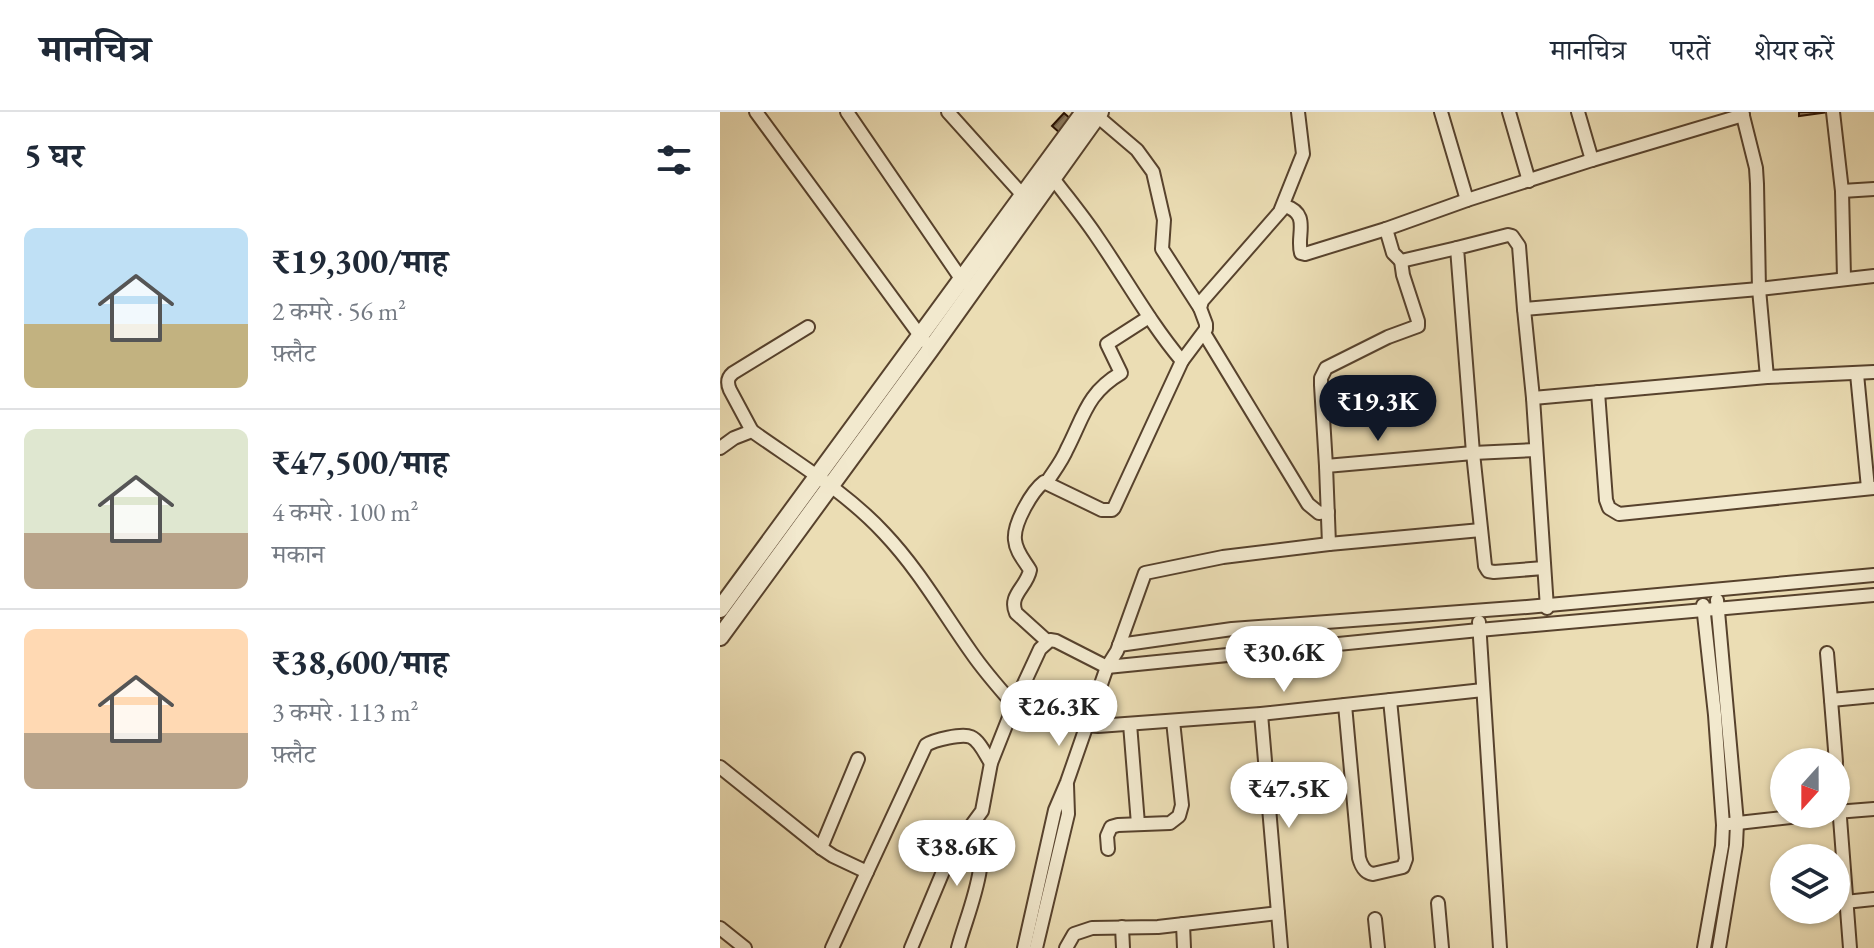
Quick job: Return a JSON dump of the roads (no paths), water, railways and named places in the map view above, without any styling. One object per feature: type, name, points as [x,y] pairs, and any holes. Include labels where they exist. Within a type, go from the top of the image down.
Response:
[{"type":"street","points":[[756,112],[926,343]]},
{"type":"street","points":[[847,112],[966,286]]},
{"type":"street","points":[[948,112],[1028,202]]},
{"type":"street","points":[[1200,308],[1202,301],[1281,209],[1303,154],[1298,112]]},
{"type":"street","points":[[1441,112],[1467,200]]},
{"type":"street","points":[[1509,112],[1529,181]]},
{"type":"street","points":[[1578,112],[1592,160]]},
{"type":"street","points":[[1833,112],[1842,191],[1844,278]]},
{"type":"street","points":[[1028,202],[1052,177],[1089,113]]},
{"type":"street","points":[[720,637],[823,481],[1028,202],[1089,113]]},
{"type":"street","points":[[1089,113],[1137,150],[1153,172],[1164,220],[1162,249],[1200,308],[1207,327],[1182,361],[1112,510],[1102,510],[1047,482],[1041,483],[1016,527],[1017,551],[1030,570],[1027,581],[1012,603],[1016,613],[1047,641],[1056,641],[1107,667],[1874,595]]},
{"type":"street","points":[[1281,209],[1291,207],[1301,220],[1299,248],[1305,254],[1743,114],[1756,168],[1759,289],[1767,377]]},
{"type":"street","points":[[1052,177],[1096,235],[1149,317],[1182,361]]},
{"type":"street","points":[[1842,191],[1874,189]]},
{"type":"street","points":[[1329,544],[1321,385],[1323,372],[1362,350],[1418,326],[1401,261],[1393,253],[1386,229]]},
{"type":"street","points":[[1401,261],[1508,235],[1519,246],[1548,624]]},
{"type":"street","points":[[1457,248],[1485,566],[1488,571],[1494,572],[1544,568]]},
{"type":"street","points":[[1524,309],[1874,276]]},
{"type":"street","points":[[1047,482],[1086,408],[1105,382],[1121,373],[1107,344],[1149,317]]},
{"type":"street","points":[[808,327],[728,379],[730,390],[752,431],[859,509],[902,553],[924,580],[972,654],[1014,705]]},
{"type":"street","points":[[1204,333],[1308,504],[1319,513],[1328,512]]},
{"type":"street","points":[[1533,398],[1767,377],[1874,372]]},
{"type":"street","points":[[1598,392],[1606,500],[1613,512],[1619,514],[1871,488],[1857,374]]},
{"type":"street","points":[[720,448],[752,431]]},
{"type":"street","points":[[1326,466],[1536,450]]},
{"type":"street","points":[[720,609],[726,590],[823,481]]},
{"type":"street","points":[[1024,948],[1055,810],[1145,573],[1223,557],[1481,530]]},
{"type":"street","points":[[1119,645],[1232,629],[1874,575]]},
{"type":"street","points":[[1717,589],[1737,823],[1719,948]]},
{"type":"street","points":[[1701,590],[1723,825],[1704,948]]},
{"type":"street","points":[[1478,610],[1500,948]]},
{"type":"street","points":[[911,948],[947,862],[985,804],[991,763],[1014,705],[1040,649],[1047,641]]},
{"type":"street","points":[[1827,653],[1835,748]]},
{"type":"street","points":[[1086,725],[1261,714],[1483,690]]},
{"type":"street","points":[[1831,700],[1874,696]]},
{"type":"street","points":[[1345,705],[1359,858],[1361,866],[1373,874],[1403,867],[1406,859],[1390,700]]},
{"type":"street","points":[[1261,714],[1281,948]]},
{"type":"street","points":[[1108,849],[1107,836],[1111,827],[1170,823],[1180,814],[1182,805],[1173,721]]},
{"type":"street","points":[[1130,724],[1138,824]]},
{"type":"street","points":[[832,948],[926,745],[933,741],[969,736],[975,739],[991,763]]},
{"type":"street","points":[[821,848],[858,759]]},
{"type":"street","points":[[720,767],[821,848],[867,872]]},
{"type":"street","points":[[1036,948],[1068,814],[1067,782]]},
{"type":"street","points":[[1850,811],[1874,809]]},
{"type":"street","points":[[1723,825],[1770,819]]},
{"type":"street","points":[[958,948],[980,868],[979,838],[974,823]]},
{"type":"street","points":[[1850,901],[1874,899]]},
{"type":"street","points":[[1438,903],[1442,948]]},
{"type":"street","points":[[1066,948],[1074,934],[1092,928],[1158,927],[1278,913]]},
{"type":"street","points":[[1375,919],[1378,948]]},
{"type":"street","points":[[1183,924],[1184,948]]},
{"type":"street","points":[[1847,924],[1850,948]]},
{"type":"street","points":[[1122,927],[1123,948]]},
{"type":"street","points":[[720,928],[739,946]]}]
